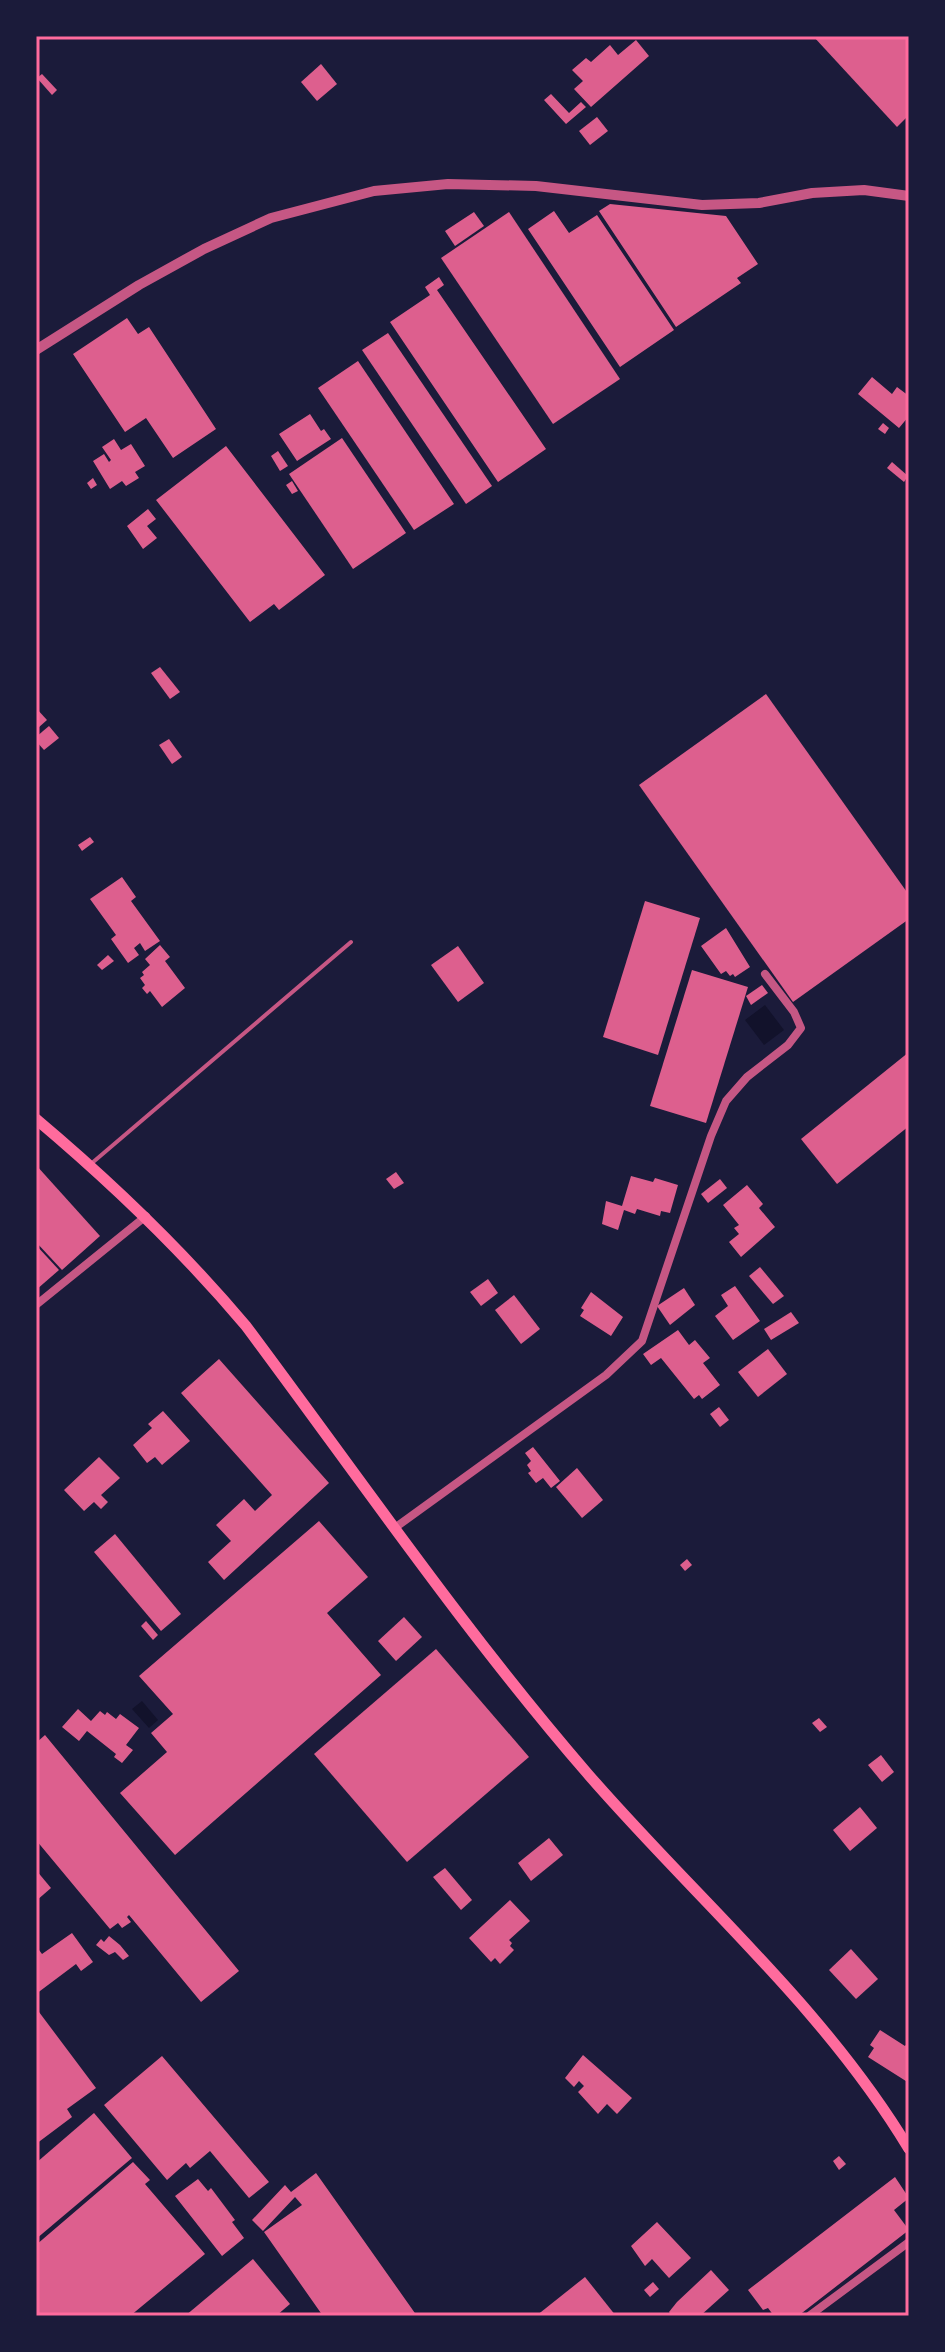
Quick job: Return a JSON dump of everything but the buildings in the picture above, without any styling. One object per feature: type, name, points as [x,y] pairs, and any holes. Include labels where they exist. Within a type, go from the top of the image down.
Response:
[{"type":"main road","points":[[36,1119],[146,1216],[210,1283],[246,1326],[542,1722],[653,1848],[779,1976],[890,2117],[909,2149]]},
{"type":"street","points":[[36,350],[139,285],[204,249],[271,218],[374,191],[448,184],[536,186],[702,205],[759,203],[812,193],[864,190],[909,196]]},
{"type":"street","points":[[396,1527],[606,1375],[642,1341],[711,1136],[726,1101],[747,1077],[788,1045],[801,1028],[794,1012],[765,974]]},
{"type":"street","points":[[36,1305],[146,1216]]},
{"type":"street","points":[[809,2316],[909,2242]]},
{"type":"lane","points":[[90,1165],[351,942]]},
{"type":"shaded area","points":[[765,1005],[784,1030],[764,1045],[745,1020]]},
{"type":"shaded area","points":[[142,1701],[158,1720],[149,1728],[132,1709]]}]
